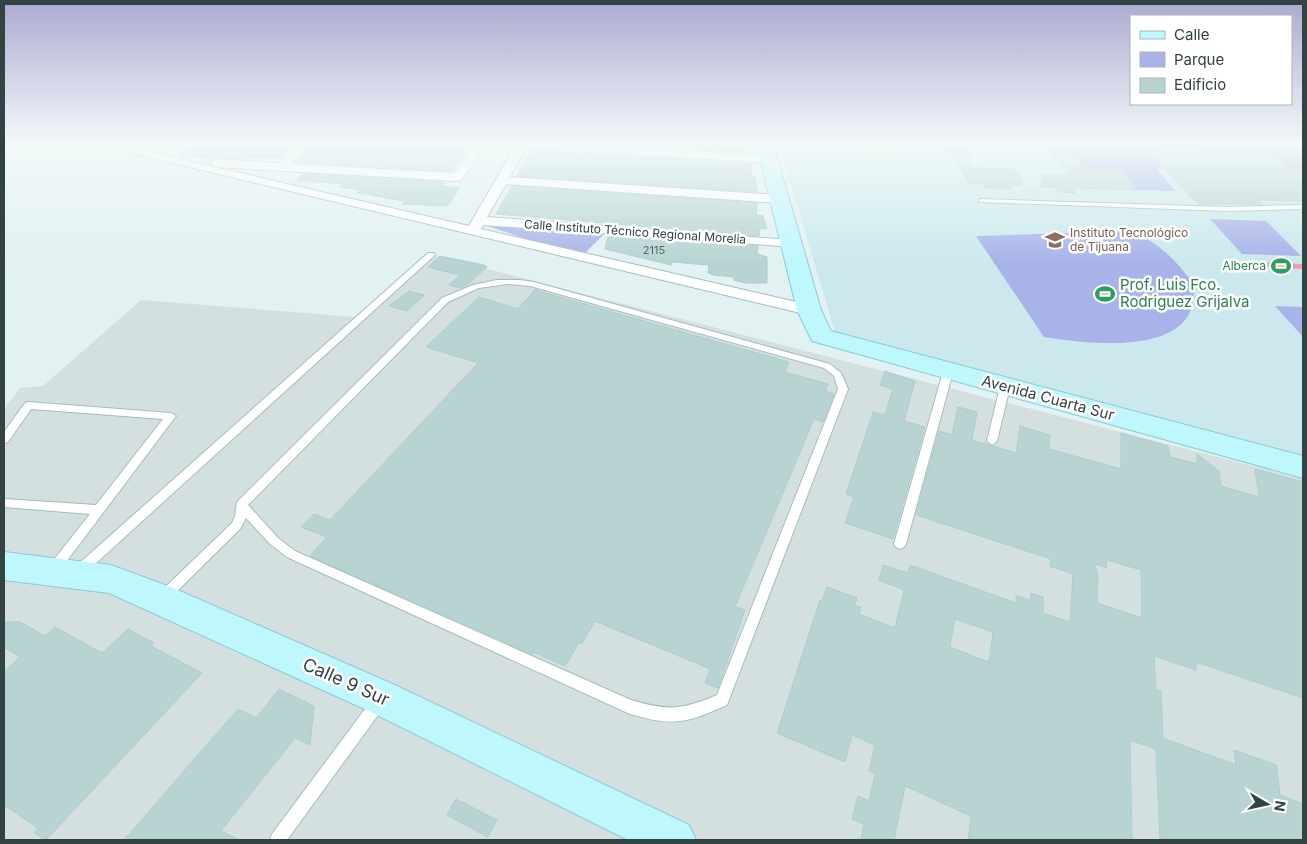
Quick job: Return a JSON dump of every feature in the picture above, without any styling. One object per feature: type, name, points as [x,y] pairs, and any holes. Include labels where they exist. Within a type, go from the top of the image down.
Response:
[{"type":"street","points":[[270,182],[476,226],[810,310]]},
{"type":"street","points":[[476,226],[501,182]]},
{"type":"street","points":[[537,182],[779,199]]},
{"type":"street","name":"Avenida Cuarta Sur","points":[[774,182],[790,244],[817,332],[827,339],[1303,467]]},
{"type":"street","name":"Calle Instituto Técnico Regional Morelia","points":[[476,226],[790,244]]},
{"type":"street","name":"Calle 9 Sur","points":[[4,566],[111,579],[161,599],[382,698],[674,840]]},
{"type":"lane","points":[[981,201],[1227,209],[1303,207]]},
{"type":"lane","points":[[63,573],[431,255]]},
{"type":"lane","points":[[161,599],[236,526],[241,516],[241,505],[445,300],[466,289],[496,281],[514,280],[531,284],[827,366],[838,375],[843,389],[722,700],[686,715],[658,715],[630,706],[291,554],[274,541],[241,505]]},
{"type":"lane","points":[[900,544],[948,372]]},
{"type":"lane","points":[[992,441],[1005,387]]},
{"type":"lane","points":[[4,439],[28,405],[171,416],[99,510],[63,573]]},
{"type":"lane","points":[[4,503],[99,510]]},
{"type":"lane","points":[[278,840],[382,698]]},
{"type":"shaded area","name":"Instituto Tecnológico de Tijuana","points":[[791,182],[1303,182],[1303,458],[836,336]]},
{"type":"shaded area","points":[[429,254],[1303,479],[1303,840],[4,840],[4,409],[20,388],[43,386],[141,300],[356,317]]},
{"type":"shaded area","name":"Alberca","points":[[1256,262],[1303,264],[1303,269],[1261,267]]},
{"type":"green space","points":[[1131,182],[1168,182],[1175,191],[1138,190]]},
{"type":"green space","points":[[1210,219],[1266,221],[1301,256],[1242,254]]},
{"type":"green space","points":[[478,223],[606,232],[581,257]]},
{"type":"green space","name":"Prof. Luis Fco. Rodriguez Grijalva","points":[[1133,231],[1168,254],[1195,286],[1190,312],[1186,319],[1174,330],[1158,337],[1119,343],[1078,342],[1044,337],[976,236]]},
{"type":"green space","points":[[1275,306],[1303,307],[1303,337]]},
{"type":"building","points":[[324,182],[444,182],[442,186],[460,188],[447,206],[402,204],[405,201],[358,193],[361,190],[340,187],[343,184]]},
{"type":"building","points":[[613,182],[756,182],[757,192]]},
{"type":"building","points":[[968,182],[1020,182],[1021,185],[1008,185],[1011,188],[985,188],[983,183],[970,183],[970,185]]},
{"type":"building","points":[[1041,182],[1131,182],[1138,190],[1072,188],[1076,193],[1059,192],[1055,187],[1041,187]]},
{"type":"building","points":[[1177,182],[1303,182],[1303,201],[1257,200],[1262,204],[1198,204]]},
{"type":"building","points":[[512,186],[757,203],[756,215],[763,216],[767,229],[760,228],[759,236],[496,214]]},
{"type":"building","points":[[608,236],[758,246],[757,254],[767,257],[767,283],[745,283],[734,280],[734,277],[714,275],[708,273],[709,265],[672,262],[671,265],[605,249]]},
{"type":"building","points":[[440,256],[487,267],[467,285],[460,288],[449,285],[460,275],[428,267]]},
{"type":"building","points":[[535,290],[789,362],[785,372],[828,384],[825,391],[834,394],[823,422],[814,419],[735,607],[745,610],[718,688],[705,683],[710,669],[595,621],[582,644],[579,643],[565,666],[533,652],[532,654],[310,556],[327,537],[301,527],[314,514],[330,520],[478,363],[426,347],[479,297],[518,309]]},
{"type":"building","points":[[409,291],[424,295],[407,311],[389,306]]},
{"type":"building","points":[[885,371],[915,381],[904,421],[925,427],[893,539],[845,523],[854,497],[846,494],[873,412],[885,415],[893,389],[880,385]]},
{"type":"building","points":[[958,407],[977,412],[972,440],[1016,453],[1020,426],[1050,435],[1049,449],[1121,469],[1121,433],[1168,446],[1170,457],[1197,464],[1197,454],[1219,471],[1221,486],[1259,497],[1255,469],[1303,482],[1303,698],[1196,662],[1196,670],[1154,656],[1156,689],[1161,691],[1163,738],[1236,765],[1234,750],[1276,765],[1280,795],[1303,804],[1303,840],[1160,840],[1156,749],[1130,740],[1132,840],[968,840],[971,816],[905,786],[894,840],[861,840],[864,824],[852,819],[858,796],[869,801],[875,774],[869,771],[875,745],[852,735],[845,762],[777,733],[820,600],[822,601],[827,587],[857,598],[855,605],[861,607],[859,614],[895,628],[904,590],[879,580],[883,565],[908,573],[910,565],[1016,603],[1016,596],[1030,600],[1031,593],[1043,597],[1043,613],[1070,622],[1073,574],[1050,566],[1051,559],[916,515],[939,431],[952,435]],"holes":[[[1107,560],[1141,570],[1142,618],[1097,603],[1098,575],[1094,563],[1106,568]],[[955,619],[993,632],[989,662],[950,647]]]},
{"type":"building","points":[[4,622],[20,622],[45,636],[55,627],[102,653],[128,629],[154,643],[151,646],[202,673],[46,840],[34,833],[38,828],[4,805],[4,672],[20,657],[4,647]]},
{"type":"building","points":[[279,689],[314,706],[310,745],[295,738],[221,831],[239,840],[124,840],[238,709],[256,718]]},
{"type":"building","points":[[456,799],[497,820],[488,837],[447,815]]},
{"type":"place","name":"Instituto Tecnológico de Tijuana","points":[[1055,240]]},
{"type":"place","name":"Alberca","points":[[1281,266]]},
{"type":"place","name":"Prof. Luis Fco. Rodriguez Grijalva","points":[[1105,294]]}]
